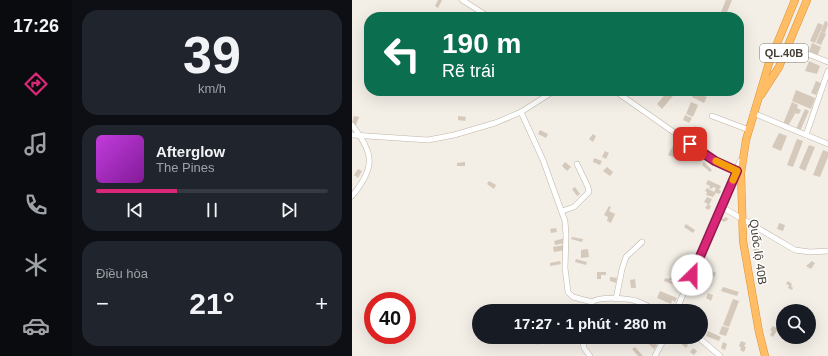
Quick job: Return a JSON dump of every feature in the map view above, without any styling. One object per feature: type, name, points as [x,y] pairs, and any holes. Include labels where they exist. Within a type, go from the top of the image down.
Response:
[{"type":"highway","name":"Quốc lộ 40B","points":[[765,356],[756,317],[743,241],[741,173],[745,146],[768,63],[795,0]]},
{"type":"highway","name":"Quốc lộ 40B","points":[[756,104],[779,67],[807,0]]},
{"type":"street","points":[[462,0],[481,12]]},
{"type":"street","points":[[788,46],[828,62]]},
{"type":"street","points":[[806,135],[828,71]]},
{"type":"street","points":[[352,135],[421,140],[439,138],[483,127],[521,112],[546,96]]},
{"type":"street","points":[[622,96],[715,161],[737,171]]},
{"type":"street","points":[[521,112],[543,160],[566,225],[565,268],[568,292],[573,297],[592,302],[599,299],[616,299],[639,301],[644,304]]},
{"type":"street","points":[[754,113],[828,144]]},
{"type":"street","points":[[712,116],[749,130]]},
{"type":"street","points":[[352,126],[360,136],[367,149],[369,168],[364,180],[352,196]]},
{"type":"street","points":[[679,304],[722,207],[737,171],[745,146]]},
{"type":"street","points":[[562,211],[574,207],[589,192],[577,164]]},
{"type":"street","points":[[722,207],[795,250],[810,252],[828,251]]},
{"type":"street","points":[[616,299],[626,257],[642,242]]},
{"type":"street","points":[[583,344],[584,348],[590,356]]},
{"type":"street","points":[[656,356],[662,344]]},
{"type":"street","points":[[706,344],[720,356]]},
{"type":"building","points":[[438,0],[442,0],[438,8],[435,6]]},
{"type":"building","points":[[726,0],[732,0],[727,12],[721,12]]},
{"type":"building","points":[[825,21],[828,22],[828,24],[825,33],[821,31]]},
{"type":"building","points":[[818,23],[823,25],[815,43],[810,41]]},
{"type":"building","points":[[821,31],[826,34],[821,45],[816,43]]},
{"type":"building","points":[[812,43],[821,47],[817,56],[809,52]]},
{"type":"building","points":[[809,61],[820,66],[817,74],[805,71]]},
{"type":"building","points":[[816,81],[821,83],[816,95],[811,93]]},
{"type":"building","points":[[796,90],[815,98],[811,109],[792,101]]},
{"type":"building","points":[[664,96],[673,96],[662,109],[657,104]]},
{"type":"building","points":[[704,96],[707,97],[704,103],[692,97]]},
{"type":"building","points":[[691,102],[698,105],[693,117],[686,114]]},
{"type":"building","points":[[792,102],[798,105],[797,108],[801,110],[799,114],[794,113],[795,114],[788,126],[783,124]]},
{"type":"building","points":[[805,109],[809,111],[800,131],[796,129]]},
{"type":"building","points":[[685,115],[692,118],[689,123],[683,120]]},
{"type":"building","points":[[354,116],[359,117],[356,125],[352,123]]},
{"type":"building","points":[[458,116],[466,117],[465,121],[458,120]]},
{"type":"building","points":[[695,126],[699,128],[696,135],[692,132]]},
{"type":"building","points":[[699,129],[707,133],[706,136],[698,132]]},
{"type":"building","points":[[540,130],[548,134],[546,138],[538,134]]},
{"type":"building","points":[[779,133],[787,136],[781,151],[772,147]]},
{"type":"building","points":[[593,134],[596,136],[593,142],[589,139]]},
{"type":"building","points":[[797,139],[803,141],[793,167],[787,165]]},
{"type":"building","points":[[674,144],[678,146],[674,154],[677,156],[676,158],[668,155]]},
{"type":"building","points":[[809,145],[815,147],[805,171],[799,168]]},
{"type":"building","points":[[823,150],[828,152],[828,157],[820,177],[813,175]]},
{"type":"building","points":[[605,151],[609,153],[606,159],[602,157]]},
{"type":"building","points":[[594,158],[602,161],[600,165],[593,162]]},
{"type":"building","points":[[465,162],[465,166],[457,166],[457,163]]},
{"type":"building","points":[[565,162],[571,167],[567,171],[562,166]]},
{"type":"building","points":[[704,162],[712,170],[710,172],[702,165]]},
{"type":"building","points":[[607,167],[613,172],[610,176],[603,171]]},
{"type":"building","points":[[358,169],[362,171],[358,178],[354,175]]},
{"type":"building","points":[[708,180],[721,186],[719,190],[721,191],[719,194],[714,192],[716,188],[709,188],[710,186],[706,184]]},
{"type":"building","points":[[489,181],[496,185],[494,189],[487,184]]},
{"type":"building","points":[[575,187],[580,194],[577,196],[572,189]]},
{"type":"building","points":[[707,188],[716,193],[713,197],[706,195],[707,192],[705,191]]},
{"type":"building","points":[[707,197],[712,199],[709,205],[711,206],[709,210],[705,208],[708,204],[704,202]]},
{"type":"building","points":[[609,206],[611,207],[609,211],[615,214],[611,223],[607,221],[608,217],[604,215]]},
{"type":"building","points":[[721,217],[724,219],[725,217],[729,219],[724,222],[719,219]]},
{"type":"building","points":[[779,223],[785,225],[783,231],[777,229]]},
{"type":"building","points":[[686,224],[695,230],[693,233],[684,227]]},
{"type":"building","points":[[556,228],[557,232],[551,233],[550,229]]},
{"type":"building","points":[[572,237],[583,239],[582,242],[571,239]]},
{"type":"building","points":[[565,238],[566,243],[555,245],[554,241]]},
{"type":"building","points":[[564,245],[565,250],[554,252],[553,247]]},
{"type":"building","points":[[755,247],[761,251],[759,255],[753,251]]},
{"type":"building","points":[[588,249],[589,257],[581,258],[581,250]]},
{"type":"building","points":[[576,259],[587,262],[586,265],[575,262]]},
{"type":"building","points":[[560,261],[561,264],[550,266],[550,263]]},
{"type":"building","points":[[812,261],[815,263],[811,269],[806,266]]},
{"type":"building","points":[[705,268],[716,273],[714,277],[703,271]]},
{"type":"building","points":[[597,272],[606,272],[606,275],[601,275],[601,279],[597,279]]},
{"type":"building","points":[[610,277],[617,278],[616,283],[610,281]]},
{"type":"building","points":[[665,278],[677,280],[675,285],[673,284],[674,281],[670,280],[673,282],[672,284],[664,281]]},
{"type":"building","points":[[635,279],[636,288],[631,288],[630,280]]},
{"type":"building","points":[[677,281],[686,285],[685,289],[675,285]]},
{"type":"building","points":[[788,281],[792,284],[792,290],[788,288],[789,285],[786,284]]},
{"type":"building","points":[[723,287],[739,292],[737,296],[721,291]]},
{"type":"building","points":[[660,291],[677,298],[675,302],[672,300],[671,304],[657,298]]},
{"type":"building","points":[[708,293],[713,295],[711,301],[706,298]]},
{"type":"building","points":[[733,299],[739,301],[729,327],[723,325]]},
{"type":"building","points":[[722,326],[729,328],[726,336],[719,334]]},
{"type":"building","points":[[773,326],[776,328],[776,332],[773,337],[770,335],[772,331],[770,330]]},
{"type":"building","points":[[708,331],[721,337],[719,341],[708,337]]},
{"type":"building","points":[[741,341],[746,343],[744,346],[746,347],[744,352],[740,350],[741,348],[739,346]]},
{"type":"building","points":[[723,342],[727,344],[725,350],[721,348]]},
{"type":"building","points":[[648,344],[657,345],[654,349]]},
{"type":"building","points":[[681,344],[688,345],[686,348]]},
{"type":"building","points":[[635,347],[643,356],[638,356],[632,349]]},
{"type":"building","points":[[693,348],[697,351],[694,355],[690,352]]},
{"type":"slow traffic","points":[[716,161],[737,171],[733,180]]},
{"type":"route","points":[[690,144],[715,161],[737,171],[692,275]]}]
